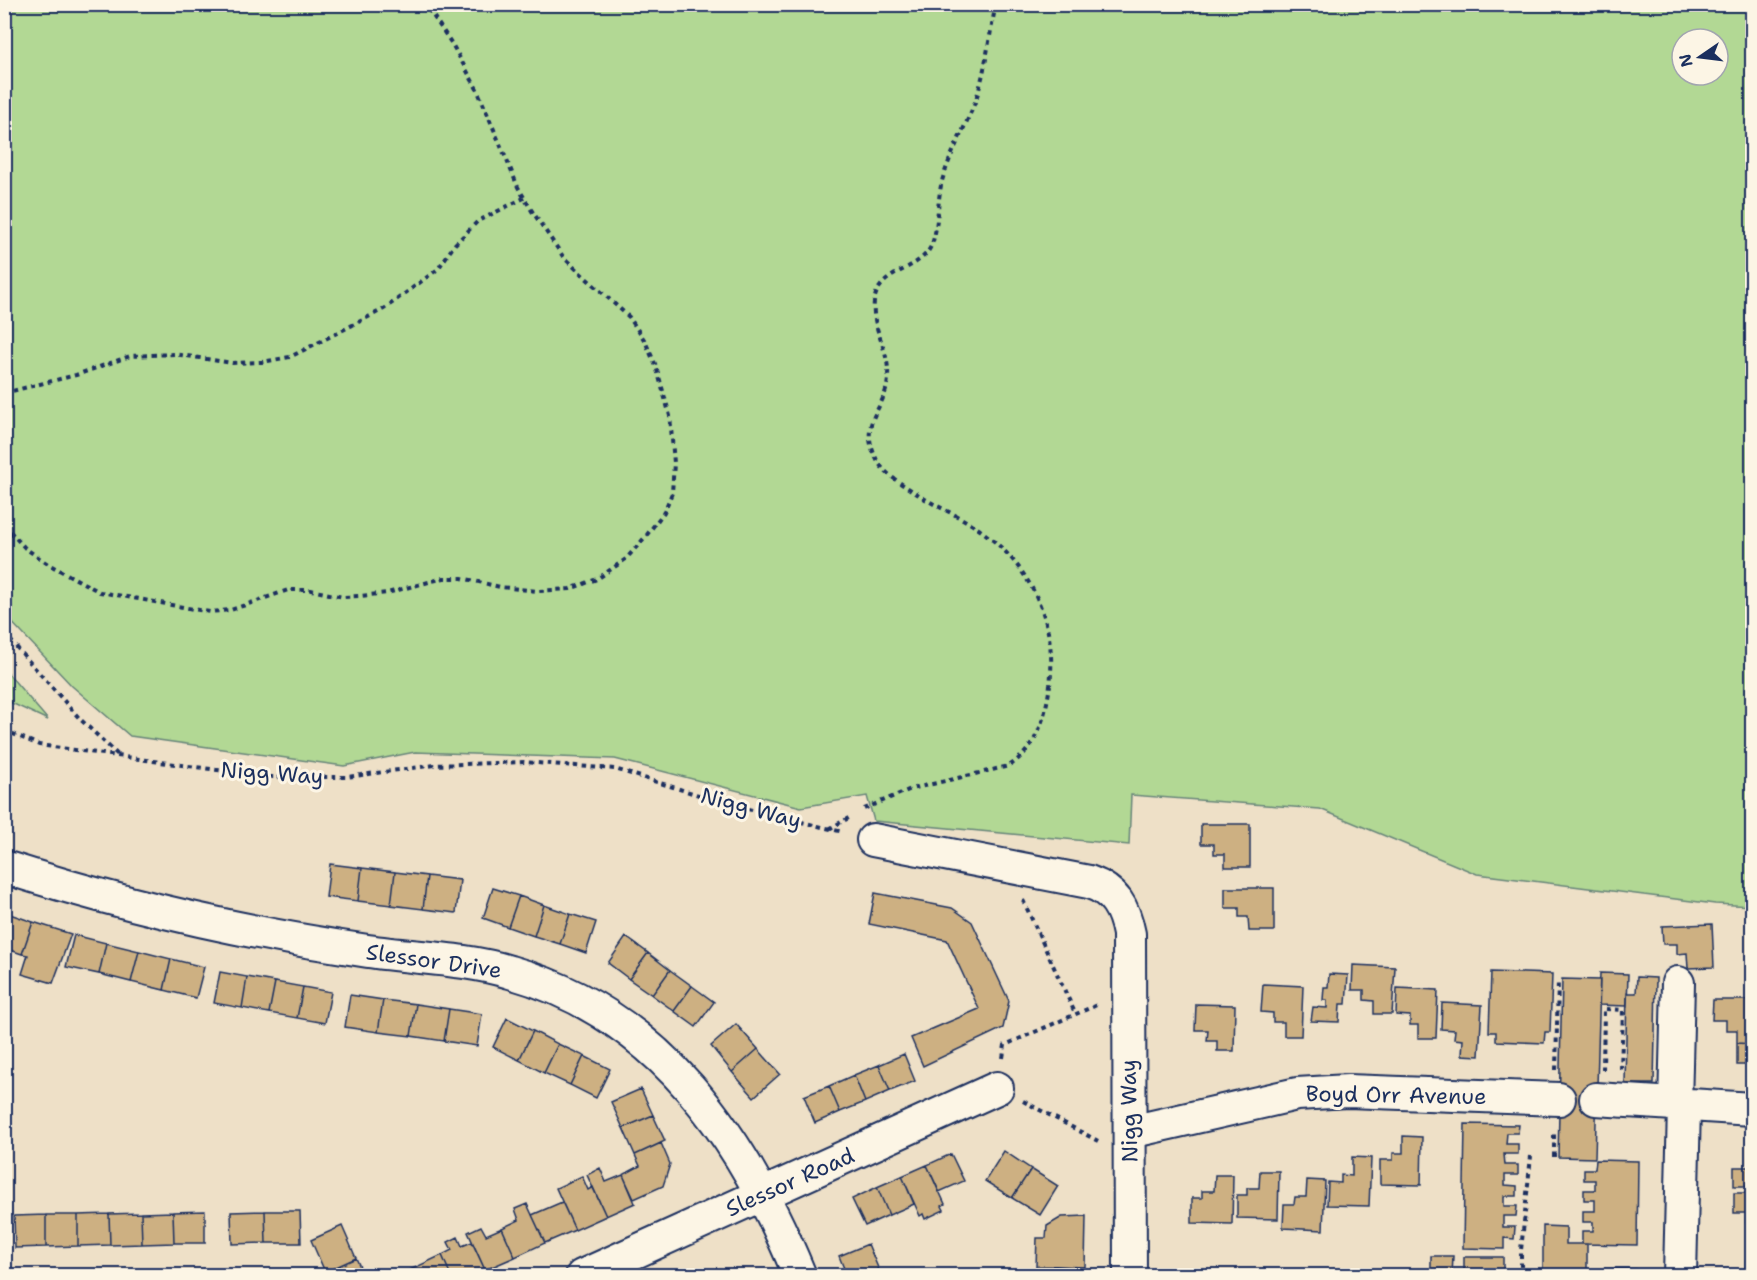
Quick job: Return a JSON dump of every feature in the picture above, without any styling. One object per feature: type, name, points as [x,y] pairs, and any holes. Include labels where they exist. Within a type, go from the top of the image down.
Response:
[{"type":"street","name":"Nigg Way","points":[[873,840],[1089,882],[1102,887],[1114,896],[1122,908],[1129,934],[1127,992],[1130,1275]]},
{"type":"street","name":"Slessor Drive","points":[[4,867],[162,913],[369,952],[442,958],[510,972],[571,996],[631,1031],[678,1073],[725,1130],[800,1275]]},
{"type":"street","points":[[1678,983],[1680,1275]]},
{"type":"street","name":"Slessor Road","points":[[582,1275],[997,1088]]},
{"type":"street","name":"Boyd Orr Avenue","points":[[1130,1145],[1298,1094],[1348,1091],[1557,1090]]},
{"type":"street","points":[[1607,1091],[1680,1106],[1752,1109]]},
{"type":"path","points":[[4,525],[25,548],[48,564],[100,592],[210,612],[231,610],[288,590],[351,597],[387,593],[444,578],[462,578],[500,587],[538,591],[570,589],[597,579],[626,559],[664,512],[672,493],[674,463],[670,416],[656,366],[645,341],[629,317],[564,258],[524,198],[477,89],[452,44],[425,4]]},
{"type":"path","points":[[829,829],[867,807],[911,789],[1008,766],[1023,757],[1034,742],[1046,715],[1050,680],[1050,651],[1045,617],[1035,590],[996,543],[971,525],[930,503],[884,470],[876,459],[868,436],[870,420],[885,391],[888,378],[874,302],[878,289],[891,275],[924,258],[932,243],[943,181],[976,100],[996,4]]},
{"type":"path","points":[[4,393],[76,375],[130,356],[174,354],[232,363],[262,363],[290,357],[384,309],[438,269],[455,244],[478,221],[524,198]]},
{"type":"path","points":[[4,633],[80,719],[119,757]]},
{"type":"path","name":"Nigg Way","points":[[4,730],[39,745],[267,777],[347,777],[435,765],[502,763],[615,769],[731,805],[873,840]]},
{"type":"path","points":[[1007,866],[1075,1013]]},
{"type":"path","points":[[1557,1090],[1558,980]]},
{"type":"path","points":[[1127,992],[1005,1045],[997,1088],[1130,1145]]},
{"type":"path","points":[[1604,1009],[1623,1010],[1607,1091],[1604,1009]]},
{"type":"path","points":[[4,1088],[10,1089]]},
{"type":"path","points":[[1521,1275],[1521,1250],[1532,1156]]},
{"type":"green space","points":[[5,4],[1752,5],[1752,906],[1715,904],[1477,874],[1320,809],[1131,795],[1129,845],[874,821],[867,796],[801,807],[615,759],[415,752],[344,766],[130,736],[72,686],[5,615]]},
{"type":"green space","points":[[5,670],[48,720],[5,700]]},
{"type":"building","points":[[1201,824],[1250,824],[1250,867],[1225,867],[1225,854],[1214,854],[1214,844],[1201,844]]},
{"type":"building","points":[[330,864],[362,868],[358,901],[326,897]]},
{"type":"building","points":[[362,868],[395,872],[391,905],[358,901]]},
{"type":"building","points":[[395,872],[427,876],[423,909],[391,905]]},
{"type":"building","points":[[427,876],[460,880],[456,913],[423,909]]},
{"type":"building","points":[[493,888],[519,896],[508,927],[483,918]]},
{"type":"building","points":[[1225,888],[1274,888],[1274,931],[1249,931],[1248,917],[1239,917],[1239,908],[1225,908]]},
{"type":"building","points":[[875,893],[952,908],[972,922],[1009,1001],[1003,1028],[923,1066],[911,1038],[979,1009],[947,940],[869,924]]},
{"type":"building","points":[[519,896],[544,905],[534,936],[508,927]]},
{"type":"building","points":[[544,905],[570,914],[560,944],[534,936]]},
{"type":"building","points":[[4,912],[33,922],[22,954],[4,948]]},
{"type":"building","points":[[570,914],[596,922],[586,953],[560,944]]},
{"type":"building","points":[[33,922],[71,934],[53,983],[22,974],[28,955],[22,954]]},
{"type":"building","points":[[1712,924],[1714,967],[1688,968],[1687,953],[1677,954],[1677,944],[1663,944],[1662,926]]},
{"type":"building","points":[[74,935],[106,943],[99,974],[66,967]]},
{"type":"building","points":[[626,937],[648,953],[629,979],[608,963]]},
{"type":"building","points":[[106,943],[139,951],[131,982],[99,974]]},
{"type":"building","points":[[139,951],[171,959],[164,990],[131,982]]},
{"type":"building","points":[[648,953],[670,970],[652,995],[629,979]]},
{"type":"building","points":[[171,959],[204,967],[196,998],[164,990]]},
{"type":"building","points":[[1353,965],[1395,967],[1392,1014],[1374,1014],[1374,1001],[1364,1000],[1364,990],[1352,990]]},
{"type":"building","points":[[670,970],[692,986],[674,1011],[652,995]]},
{"type":"building","points":[[220,972],[247,977],[242,1008],[214,1003]]},
{"type":"building","points":[[1491,972],[1552,974],[1550,1032],[1545,1032],[1544,1043],[1496,1041],[1496,1032],[1489,1032]]},
{"type":"building","points":[[1600,973],[1628,974],[1627,1006],[1599,1005]]},
{"type":"building","points":[[1329,974],[1348,975],[1346,1004],[1340,1004],[1339,1022],[1311,1021],[1313,1007],[1327,1008],[1327,1000],[1323,1000],[1324,987],[1328,987]]},
{"type":"building","points":[[247,977],[275,982],[269,1013],[242,1008]]},
{"type":"building","points":[[1637,977],[1656,978],[1654,1084],[1625,1084],[1627,993],[1636,993]]},
{"type":"building","points":[[1562,979],[1600,980],[1595,1158],[1558,1157]]},
{"type":"building","points":[[275,982],[303,987],[297,1018],[269,1013]]},
{"type":"building","points":[[1263,984],[1303,986],[1301,1036],[1284,1036],[1284,1022],[1273,1022],[1273,1013],[1261,1012]]},
{"type":"building","points":[[692,986],[714,1002],[696,1027],[674,1011]]},
{"type":"building","points":[[303,987],[331,992],[325,1023],[297,1018]]},
{"type":"building","points":[[1397,988],[1438,990],[1436,1038],[1418,1038],[1418,1025],[1410,1025],[1410,1016],[1396,1015]]},
{"type":"building","points":[[350,995],[383,1000],[378,1032],[345,1027]]},
{"type":"building","points":[[383,1000],[416,1004],[411,1036],[378,1032]]},
{"type":"building","points":[[1713,1000],[1752,1000],[1752,1044],[1737,1043],[1737,1030],[1726,1030],[1726,1020],[1712,1020]]},
{"type":"building","points":[[1442,1003],[1482,1005],[1479,1056],[1462,1055],[1463,1040],[1454,1039],[1455,1030],[1441,1029]]},
{"type":"building","points":[[416,1004],[449,1009],[444,1041],[411,1036]]},
{"type":"building","points":[[1196,1004],[1235,1005],[1234,1051],[1217,1051],[1217,1041],[1207,1041],[1208,1030],[1195,1030]]},
{"type":"building","points":[[449,1009],[482,1014],[477,1046],[444,1041]]},
{"type":"building","points":[[507,1018],[533,1031],[519,1060],[493,1047]]},
{"type":"building","points":[[736,1024],[758,1049],[732,1072],[711,1046]]},
{"type":"building","points":[[533,1031],[558,1044],[544,1073],[519,1060]]},
{"type":"building","points":[[1737,1043],[1752,1044],[1752,1075],[1749,1075],[1749,1065],[1737,1065]]},
{"type":"building","points":[[558,1044],[584,1056],[570,1085],[544,1073]]},
{"type":"building","points":[[758,1049],[780,1074],[754,1097],[732,1072]]},
{"type":"building","points":[[904,1054],[915,1081],[890,1091],[879,1065]]},
{"type":"building","points":[[584,1056],[610,1069],[596,1098],[570,1085]]},
{"type":"building","points":[[879,1065],[890,1091],[865,1102],[854,1075]]},
{"type":"building","points":[[854,1075],[865,1102],[840,1112],[829,1086]]},
{"type":"building","points":[[829,1086],[840,1112],[815,1123],[804,1096]]},
{"type":"building","points":[[641,1089],[653,1115],[623,1128],[611,1102]]},
{"type":"building","points":[[653,1115],[665,1141],[635,1155],[623,1128]]},
{"type":"building","points":[[1465,1124],[1519,1125],[1518,1133],[1507,1133],[1506,1144],[1518,1144],[1518,1154],[1504,1154],[1505,1165],[1518,1165],[1518,1175],[1505,1175],[1505,1185],[1517,1186],[1517,1196],[1504,1196],[1504,1206],[1517,1206],[1516,1216],[1503,1216],[1503,1227],[1515,1227],[1514,1239],[1504,1238],[1504,1249],[1463,1248]]},
{"type":"building","points":[[1403,1136],[1422,1137],[1421,1185],[1380,1184],[1380,1160],[1393,1160],[1393,1153],[1403,1153]]},
{"type":"building","points":[[661,1143],[670,1164],[663,1186],[634,1199],[623,1175],[640,1166],[635,1155]]},
{"type":"building","points":[[1004,1151],[1031,1169],[1012,1198],[985,1181]]},
{"type":"building","points":[[951,1154],[964,1181],[939,1192],[927,1165]]},
{"type":"building","points":[[1352,1157],[1371,1158],[1369,1206],[1327,1205],[1328,1182],[1341,1183],[1341,1175],[1352,1176]]},
{"type":"building","points":[[1749,1157],[1752,1157],[1752,1186],[1734,1186],[1734,1167],[1749,1167]]},
{"type":"building","points":[[1596,1160],[1638,1161],[1637,1245],[1582,1244],[1582,1231],[1593,1231],[1593,1222],[1583,1222],[1583,1211],[1595,1211],[1595,1200],[1584,1200],[1584,1190],[1595,1190],[1595,1180],[1584,1180],[1584,1169],[1595,1169]]},
{"type":"building","points":[[927,1165],[945,1204],[942,1206],[944,1210],[925,1219],[923,1214],[920,1216],[902,1176]]},
{"type":"building","points":[[600,1168],[606,1182],[623,1175],[635,1203],[606,1216],[587,1175]]},
{"type":"building","points":[[1031,1169],[1058,1186],[1040,1215],[1012,1198]]},
{"type":"building","points":[[1260,1171],[1279,1171],[1278,1219],[1237,1218],[1237,1195],[1247,1195],[1247,1188],[1259,1188]]},
{"type":"building","points":[[1215,1175],[1233,1175],[1232,1224],[1192,1223],[1192,1198],[1202,1198],[1202,1191],[1214,1191]]},
{"type":"building","points":[[582,1176],[588,1190],[593,1187],[606,1216],[575,1230],[556,1188]]},
{"type":"building","points":[[902,1176],[914,1204],[889,1215],[877,1187]]},
{"type":"building","points":[[1307,1180],[1325,1181],[1323,1230],[1283,1228],[1284,1204],[1294,1204],[1295,1197],[1306,1197]]},
{"type":"building","points":[[877,1187],[889,1215],[865,1226],[852,1199]]},
{"type":"building","points":[[1734,1193],[1752,1193],[1752,1223],[1746,1223],[1747,1213],[1734,1213]]},
{"type":"building","points":[[562,1202],[575,1230],[545,1243],[532,1215]]},
{"type":"building","points":[[527,1204],[545,1243],[515,1257],[502,1228],[519,1220],[515,1209]]},
{"type":"building","points":[[205,1211],[205,1243],[174,1243],[173,1212]]},
{"type":"building","points":[[265,1211],[300,1211],[301,1243],[266,1243]]},
{"type":"building","points":[[265,1211],[266,1243],[232,1244],[231,1212]]},
{"type":"building","points":[[173,1212],[174,1243],[142,1244],[141,1213]]},
{"type":"building","points":[[141,1213],[142,1244],[110,1245],[109,1214]]},
{"type":"building","points":[[109,1214],[110,1245],[78,1246],[78,1215]]},
{"type":"building","points":[[46,1215],[46,1247],[15,1248],[14,1216]]},
{"type":"building","points":[[46,1215],[78,1215],[78,1246],[46,1247]]},
{"type":"building","points":[[1086,1216],[1085,1267],[1036,1266],[1037,1238],[1046,1238],[1047,1226],[1062,1217]]},
{"type":"building","points":[[342,1226],[356,1258],[325,1272],[311,1240]]},
{"type":"building","points":[[481,1226],[486,1235],[502,1228],[515,1257],[485,1270],[468,1232]]},
{"type":"building","points":[[1543,1226],[1566,1227],[1566,1244],[1587,1244],[1587,1275],[1543,1274]]},
{"type":"building","points":[[458,1237],[462,1246],[472,1242],[485,1270],[473,1276],[451,1276],[442,1255],[452,1250],[448,1242]]},
{"type":"building","points":[[868,1244],[881,1275],[847,1276],[839,1256]]},
{"type":"building","points":[[442,1255],[451,1276],[415,1276],[412,1269]]},
{"type":"building","points":[[1431,1256],[1453,1256],[1452,1276],[1431,1276]]},
{"type":"building","points":[[1464,1257],[1503,1257],[1503,1276],[1464,1276]]},
{"type":"building","points":[[356,1258],[364,1276],[327,1276],[325,1272]]},
{"type":"building","points":[[1746,1260],[1752,1260],[1752,1276],[1731,1276],[1731,1270],[1746,1270]]},
{"type":"building","points":[[1053,1266],[1085,1267],[1085,1276],[1053,1276]]},
{"type":"building","points":[[412,1269],[415,1276],[396,1276]]},
{"type":"building","points":[[1599,1269],[1636,1269],[1636,1276],[1600,1276]]}]
